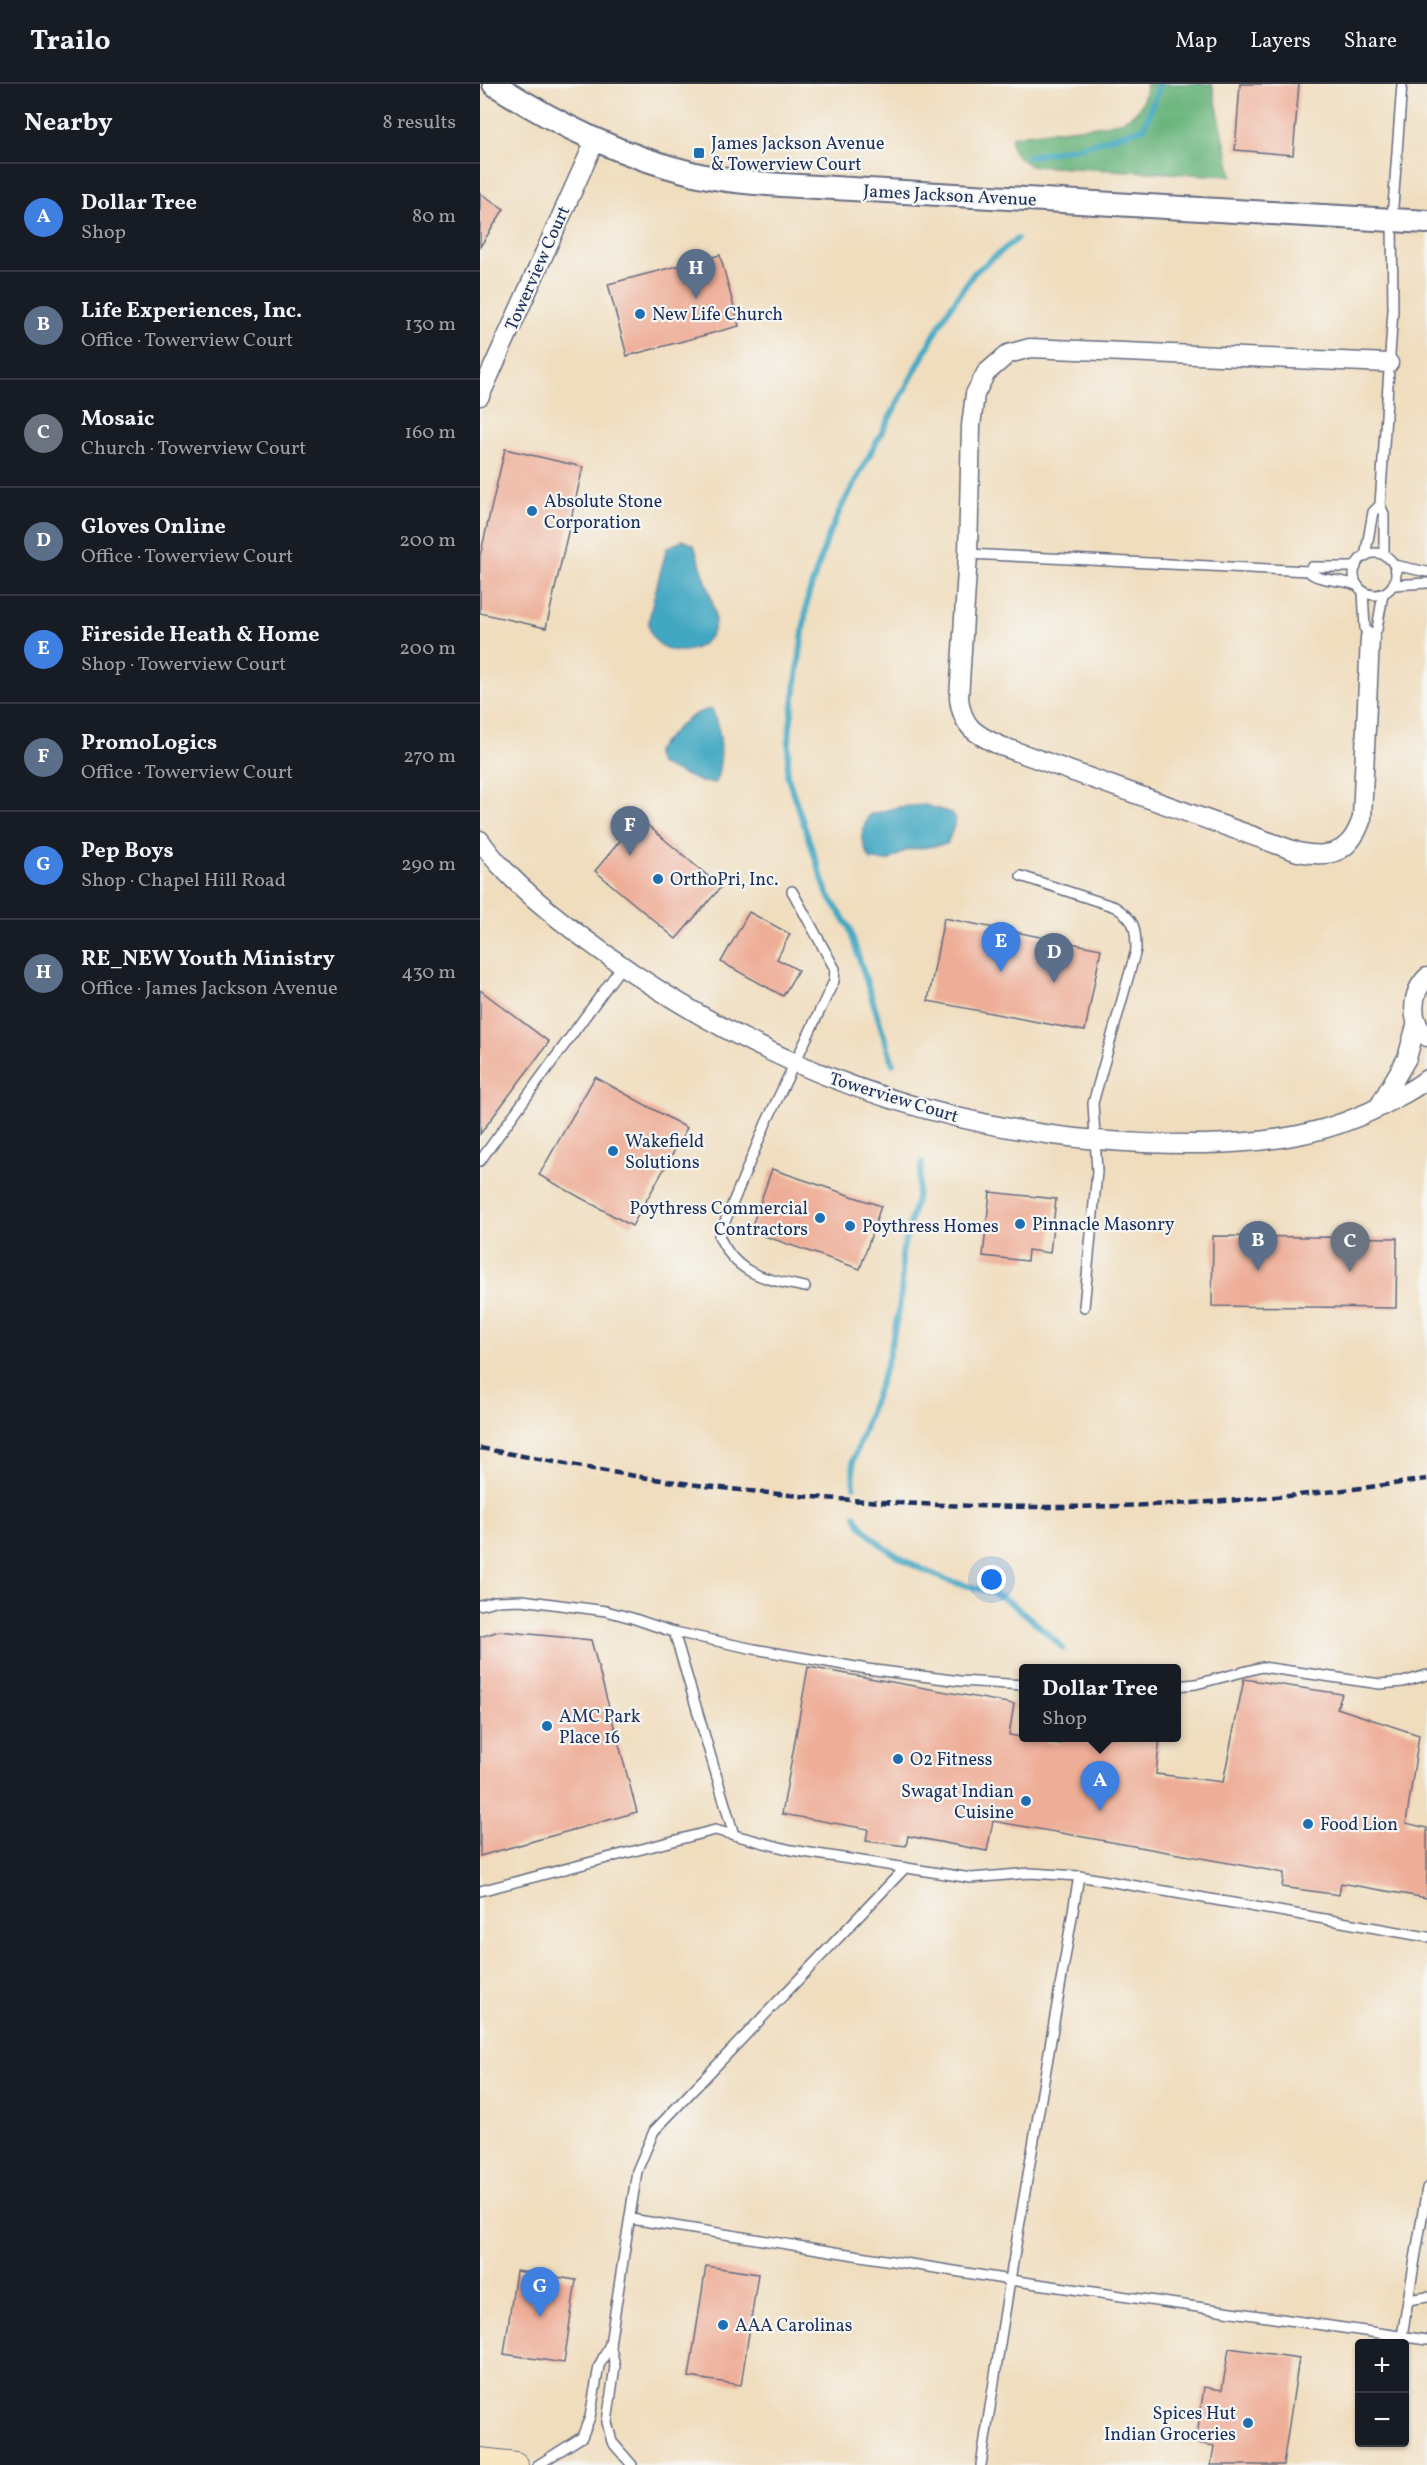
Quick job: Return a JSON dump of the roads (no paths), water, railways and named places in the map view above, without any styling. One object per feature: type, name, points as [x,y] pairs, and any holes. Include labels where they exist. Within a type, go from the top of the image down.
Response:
[{"type":"main road","points":[[480,2461],[514,2465]]},
{"type":"street","name":"James Jackson Avenue","points":[[494,84],[541,113],[595,141],[664,165],[697,174],[740,181],[1427,222]]},
{"type":"street","name":"Towerview Court","points":[[480,396],[595,141]]},
{"type":"street","points":[[1370,637],[1363,809],[1360,825],[1348,844],[1333,853],[1316,856],[1298,852],[1001,746],[982,738],[968,727],[961,714],[959,698],[968,554],[971,426],[975,394],[986,373],[1008,354],[1029,348],[1389,363]]},
{"type":"street","name":"Towerview Court","points":[[480,840],[522,887],[572,930],[622,966],[728,1032],[795,1064],[865,1092],[931,1111],[1006,1128],[1095,1141],[1234,1143],[1278,1139],[1318,1131],[1349,1121],[1378,1108],[1427,1078]]},
{"type":"street","points":[[1378,1108],[1422,1029],[1414,1008],[1416,995],[1427,977]]},
{"type":"lane","points":[[1384,555],[1384,514],[1380,505],[1393,310],[1392,220],[1402,84]]},
{"type":"lane","points":[[1380,505],[1373,512],[1365,556],[1354,573],[1360,589],[1365,629],[1370,637],[1377,629],[1383,594]]},
{"type":"lane","points":[[1365,556],[1378,553],[1384,555],[1394,565],[1427,572]]},
{"type":"lane","points":[[968,554],[1308,572],[1313,576],[1347,581],[1376,595],[1383,594],[1393,585],[1396,579],[1394,565]]},
{"type":"lane","points":[[1308,572],[1312,567],[1356,567]]},
{"type":"lane","points":[[1393,585],[1427,583]]},
{"type":"lane","points":[[1021,876],[1115,907],[1129,916],[1136,931],[1136,950],[1093,1103],[1097,1172],[1084,1307]]},
{"type":"lane","points":[[792,891],[835,969],[834,981],[766,1123],[718,1236],[735,1263],[759,1278],[805,1287]]},
{"type":"lane","points":[[480,1161],[622,966]]},
{"type":"lane","points":[[480,1605],[495,1601],[522,1600],[606,1611],[632,1617],[674,1632],[867,1669],[960,1682],[1019,1685]]},
{"type":"lane","points":[[674,1632],[734,1835]]},
{"type":"lane","points":[[1181,1686],[1196,1684],[1262,1667],[1380,1684],[1403,1682],[1427,1675]]},
{"type":"lane","points":[[480,1891],[715,1830],[791,1850],[971,1878],[1030,1873],[1079,1876],[1427,1937]]},
{"type":"lane","points":[[538,2465],[582,2437],[590,2417],[599,2366],[610,2344],[637,2171],[654,2131],[905,1868]]},
{"type":"lane","points":[[981,2465],[1079,1876]]},
{"type":"lane","points":[[1402,2336],[1427,2190]]},
{"type":"lane","points":[[631,2219],[1010,2280],[1427,2340]]},
{"type":"lane","points":[[1408,2300],[1427,2297]]},
{"type":"lane","points":[[610,2344],[615,2366],[607,2422],[612,2442],[632,2465]]},
{"type":"water","points":[[683,540],[694,545],[715,616],[713,630],[707,640],[685,651],[673,651],[662,646],[654,638],[649,619],[667,548]]},
{"type":"water","points":[[712,709],[721,746],[716,783],[701,782],[659,764],[655,752],[674,731],[695,714]]},
{"type":"water","points":[[925,805],[951,813],[956,820],[947,844],[907,850],[888,861],[871,860],[865,849],[863,838],[864,827],[869,815],[898,807]]},
{"type":"waterway","points":[[1027,157],[1087,145],[1144,128],[1160,84]]},
{"type":"waterway","points":[[893,1064],[849,927],[827,893],[787,775],[790,726],[808,596],[828,537],[841,508],[945,315],[974,273],[1017,239]]},
{"type":"waterway","points":[[854,1486],[853,1461],[887,1363],[899,1310],[902,1253],[917,1197],[922,1162]]},
{"type":"waterway","points":[[855,1515],[870,1535],[892,1553],[942,1578],[1007,1600],[1063,1648]]},
{"type":"railway","points":[[480,1448],[621,1474],[706,1486],[796,1496],[976,1506],[1157,1505],[1337,1491],[1427,1479]]},
{"type":"place","name":"James Jackson Avenue & Towerview Court","points":[[699,153]]},
{"type":"place","name":"RE_NEW Youth Ministry","points":[[696,299]]},
{"type":"place","name":"New Life Church","points":[[640,314]]},
{"type":"place","name":"Absolute Stone Corporation","points":[[532,511]]},
{"type":"place","name":"PromoLogics","points":[[630,856]]},
{"type":"place","name":"OrthoPri, Inc.","points":[[658,879]]},
{"type":"place","name":"Fireside Heath & Home","points":[[1001,972]]},
{"type":"place","name":"Gloves Online","points":[[1054,983]]},
{"type":"place","name":"Wakefield Solutions","points":[[613,1151]]},
{"type":"place","name":"Poythress Commercial Contractors","points":[[820,1218]]},
{"type":"place","name":"Pinnacle Masonry","points":[[1020,1224]]},
{"type":"place","name":"Poythress Homes","points":[[850,1226]]},
{"type":"place","name":"Life Experiences, Inc.","points":[[1258,1271]]},
{"type":"place","name":"Mosaic","points":[[1350,1272]]},
{"type":"place","name":"AMC Park Place 16","points":[[547,1726]]},
{"type":"place","name":"O2 Fitness","points":[[898,1759]]},
{"type":"place","name":"Swagat Indian Cuisine","points":[[1026,1801]]},
{"type":"place","name":"Dollar Tree","points":[[1100,1811]]},
{"type":"place","name":"Food Lion","points":[[1308,1824]]},
{"type":"place","name":"Pep Boys","points":[[540,2317]]},
{"type":"place","name":"AAA Carolinas","points":[[723,2325]]},
{"type":"place","name":"Spices Hut Indian Groceries","points":[[1248,2423]]}]
